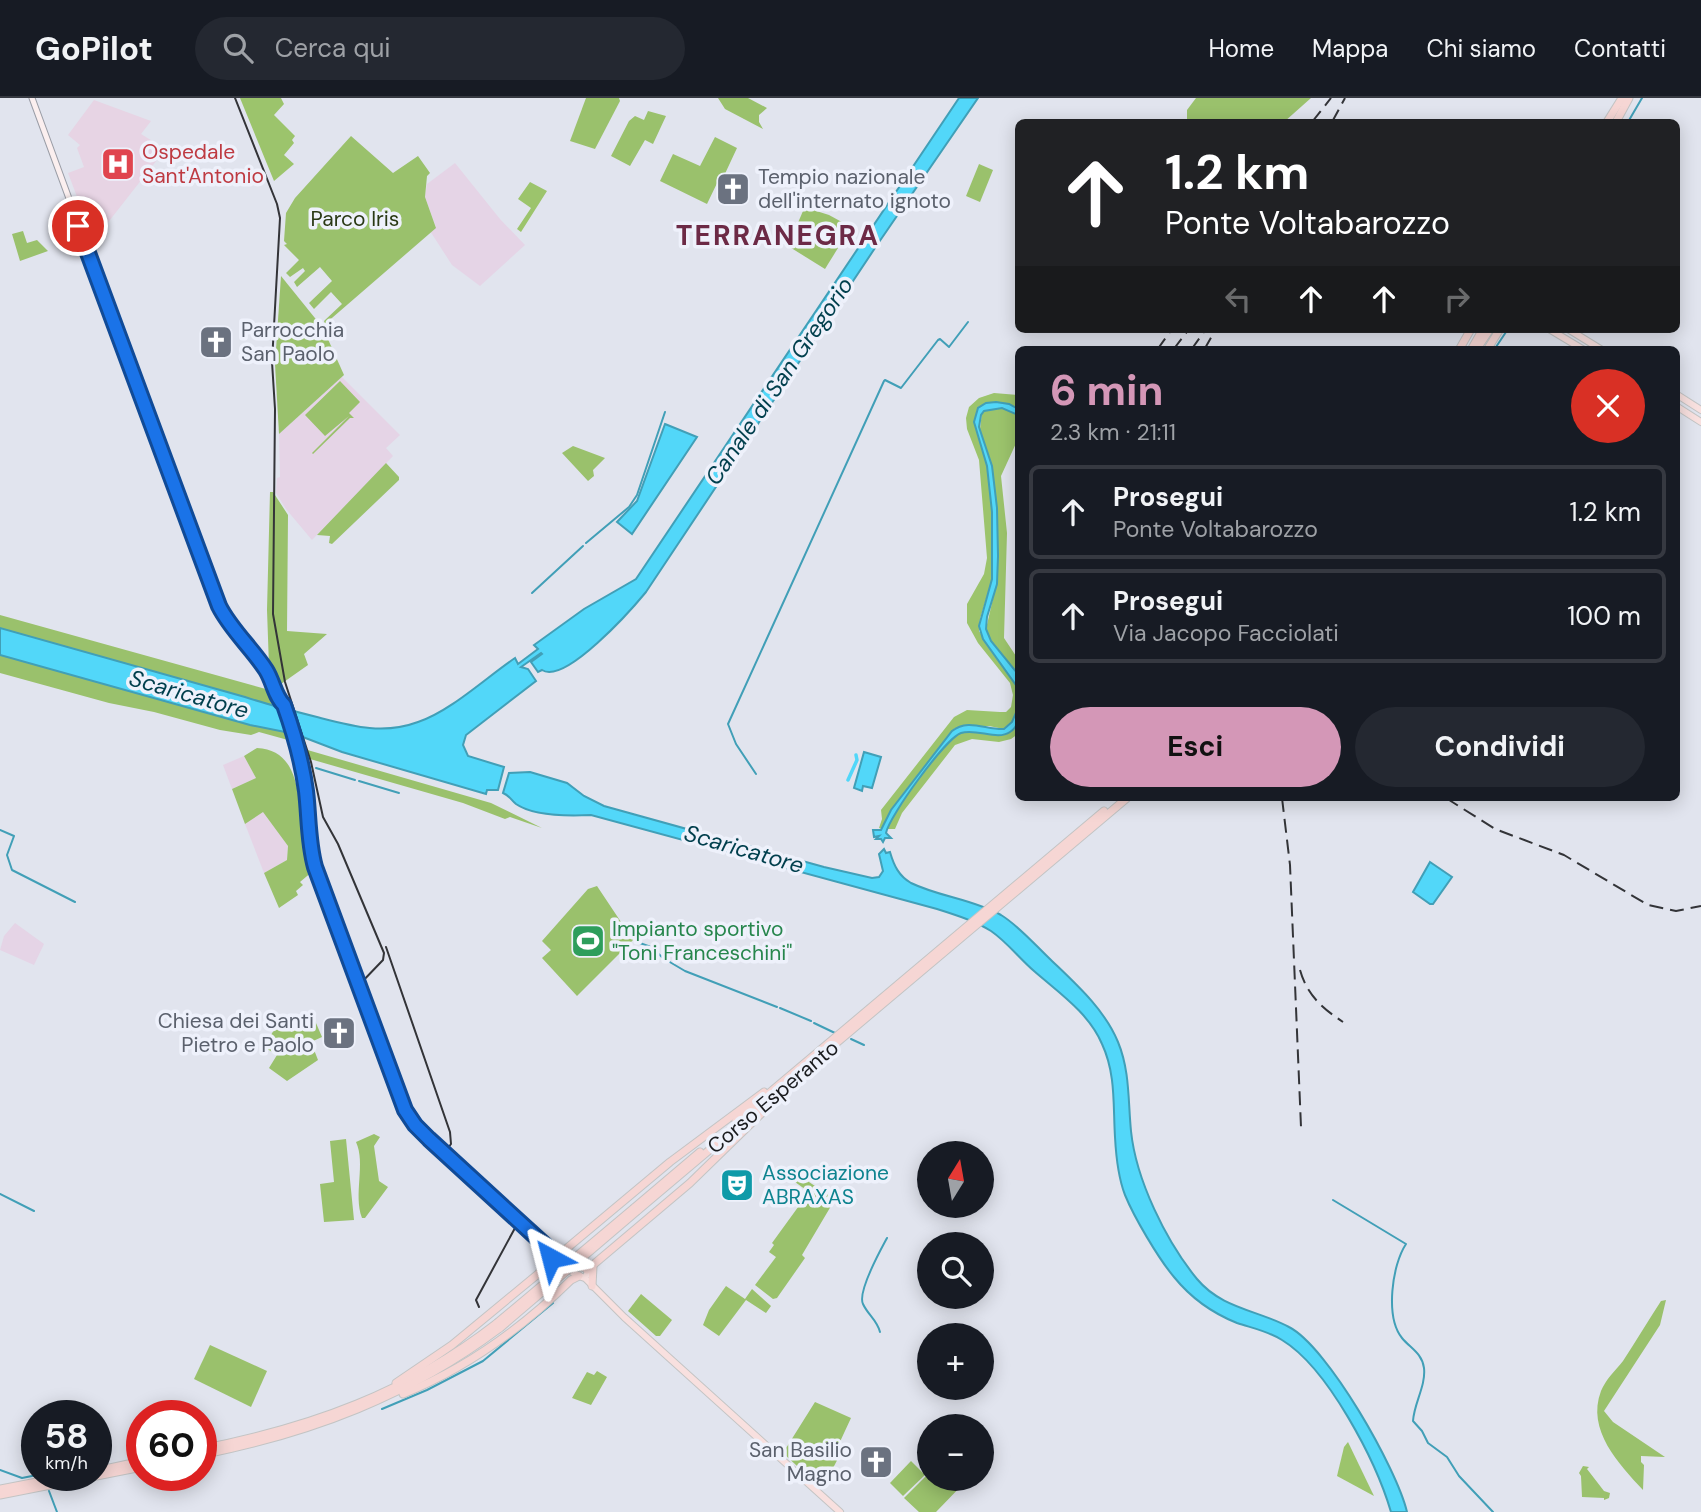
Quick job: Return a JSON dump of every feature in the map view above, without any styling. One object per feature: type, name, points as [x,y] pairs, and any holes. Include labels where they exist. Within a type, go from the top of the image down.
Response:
[{"type":"highway","points":[[1610,119],[1626,99]]},
{"type":"highway","points":[[1618,119],[1626,99]]},
{"type":"highway","points":[[1018,887],[1117,801]]},
{"type":"highway","points":[[1018,887],[1123,801]]},
{"type":"highway","name":"Corso Esperanto","points":[[349,1411],[465,1351],[1018,887]]},
{"type":"highway","points":[[217,1452],[267,1441],[349,1411],[452,1345],[538,1274],[555,1255],[670,1161],[812,1060]]},
{"type":"highway","points":[[217,1445],[291,1429],[349,1411],[416,1389],[466,1364],[495,1344],[571,1280],[586,1272],[690,1183],[812,1060]]},
{"type":"highway","points":[[586,1272],[592,1286]]},
{"type":"highway","points":[[0,1494],[126,1470]]},
{"type":"highway","points":[[0,1494],[21,1488]]},
{"type":"main road","points":[[32,98],[219,606],[267,673],[294,738],[306,788],[309,834],[315,867],[405,1110],[429,1139],[555,1255],[586,1272],[592,1286],[840,1512]]},
{"type":"main road","points":[[1556,333],[1577,346]]},
{"type":"main road","points":[[1574,333],[1596,346]]},
{"type":"main road","points":[[1680,397],[1701,410]]},
{"type":"main road","points":[[1680,409],[1701,422]]},
{"type":"shaded area","name":"Ospedale Sant'Antonio","points":[[94,100],[151,121],[141,134],[164,151],[106,225],[88,208],[82,210],[68,173],[84,167],[77,148],[80,145],[68,135]]},
{"type":"shaded area","points":[[455,163],[500,219],[525,245],[480,286],[452,265],[430,231],[436,227],[425,197],[427,184]]},
{"type":"shaded area","points":[[342,377],[400,435],[386,448],[393,456],[312,540],[276,493],[277,478],[280,477],[279,434]]},
{"type":"shaded area","points":[[244,756],[256,778],[232,789],[223,765]]},
{"type":"shaded area","points":[[263,811],[288,846],[287,860],[264,873],[245,824]]},
{"type":"shaded area","points":[[15,923],[44,944],[34,965],[0,950],[4,936]]},
{"type":"green space","points":[[240,98],[281,98],[284,104],[274,115],[295,136],[292,140],[294,143],[284,155],[294,164],[274,181]]},
{"type":"green space","points":[[586,98],[619,98],[620,101],[595,149],[570,141]]},
{"type":"green space","points":[[718,98],[748,98],[767,108],[759,115],[763,129],[725,109]]},
{"type":"green space","points":[[1196,98],[1311,98],[1287,119],[1187,119],[1187,110]]},
{"type":"green space","points":[[648,111],[666,116],[653,144],[645,140],[630,166],[611,156],[629,121],[635,116],[644,120]]},
{"type":"green space","name":"Parco Iris","points":[[351,136],[393,173],[418,156],[430,173],[427,176],[425,197],[436,228],[325,324],[324,321],[342,304],[331,292],[314,309],[309,303],[332,281],[320,267],[297,287],[294,282],[305,271],[303,268],[290,277],[286,273],[299,260],[284,245],[287,244],[284,241],[286,213],[295,198]]},
{"type":"green space","points":[[715,137],[737,148],[707,204],[660,181],[673,154],[700,166]]},
{"type":"green space","points":[[979,164],[993,170],[980,202],[966,196]]},
{"type":"green space","points":[[530,182],[547,191],[521,232],[517,229],[531,208],[518,199]]},
{"type":"green space","points":[[807,208],[829,215],[851,227],[825,269],[788,246],[803,211]]},
{"type":"green space","points":[[23,231],[27,243],[37,240],[48,251],[20,261],[12,234]]},
{"type":"green space","points":[[281,276],[323,328],[344,375],[279,434],[275,364]]},
{"type":"green space","points":[[340,381],[360,402],[349,413],[354,418],[350,418],[313,454],[349,416],[325,436],[305,415]]},
{"type":"green space","points":[[994,393],[1015,395],[1015,408],[1001,402],[987,403],[977,410],[974,422],[987,466],[992,512],[992,579],[979,631],[1015,684],[1015,717],[1004,729],[989,726],[955,728],[902,795],[882,829],[879,828],[881,810],[954,717],[967,710],[1006,712],[1011,707],[1013,695],[1010,683],[978,643],[967,623],[967,604],[984,574],[987,558],[979,460],[967,429],[966,418],[969,407],[979,398]]},
{"type":"green space","points":[[1002,408],[1015,414],[1015,446],[1001,476],[1007,533],[1004,638],[1015,654],[1015,670],[991,641],[986,629],[997,581],[998,556],[992,466],[980,429],[982,412]]},
{"type":"green space","points":[[573,446],[605,458],[593,470],[594,476],[588,481],[562,453]]},
{"type":"green space","points":[[386,463],[399,480],[332,544],[329,543],[330,536],[317,535]]},
{"type":"green space","points":[[270,492],[273,492],[288,515],[287,631],[327,634],[304,654],[308,665],[281,684],[269,666],[267,610]]},
{"type":"green space","points":[[0,615],[273,691],[288,740],[259,732],[251,735],[220,730],[0,673]]},
{"type":"green space","points":[[1015,725],[1015,736],[1011,739],[999,742],[972,739],[955,745],[902,813],[895,829],[887,829],[920,777],[952,739],[967,732],[998,734],[1012,729]]},
{"type":"green space","points":[[257,748],[272,751],[283,759],[291,770],[299,797],[303,840],[313,871],[300,882],[303,885],[296,891],[298,895],[279,908],[264,873],[287,860],[288,846],[263,812],[245,824],[232,789],[256,778],[244,756]]},
{"type":"green space","points":[[304,749],[491,803],[542,828],[310,759]]},
{"type":"green space","name":"Impianto sportivo \"Toni Franceschini\"","points":[[597,886],[633,940],[577,996],[542,958],[551,950],[542,941],[588,889]]},
{"type":"green space","points":[[313,1016],[322,1037],[311,1042],[318,1060],[287,1081],[269,1068],[277,1055],[264,1047],[278,1023],[292,1032],[298,1023]]},
{"type":"green space","points":[[374,1134],[380,1137],[374,1146],[379,1181],[388,1187],[365,1218],[362,1218],[359,1199],[360,1160],[356,1142]]},
{"type":"green space","points":[[346,1139],[354,1220],[324,1222],[320,1184],[334,1182],[330,1141]]},
{"type":"green space","points":[[791,1172],[834,1201],[802,1255],[805,1258],[777,1298],[773,1299],[755,1285],[776,1257],[769,1252],[774,1245],[772,1243],[809,1192],[788,1177]]},
{"type":"green space","points":[[726,1286],[745,1299],[752,1289],[771,1306],[766,1313],[746,1300],[719,1336],[703,1325],[709,1310]]},
{"type":"green space","points":[[641,1294],[672,1320],[660,1336],[656,1336],[628,1311]]},
{"type":"green space","points":[[1666,1300],[1660,1325],[1604,1411],[1613,1422],[1665,1457],[1641,1456],[1644,1465],[1643,1490],[1607,1445],[1601,1433],[1598,1405],[1605,1383],[1623,1361],[1661,1301]]},
{"type":"green space","points":[[210,1345],[267,1371],[251,1407],[194,1379]]},
{"type":"green space","points":[[597,1371],[607,1377],[591,1405],[572,1398],[587,1372],[594,1375]]},
{"type":"green space","points":[[815,1402],[851,1418],[838,1446],[843,1449],[822,1489],[783,1453]]},
{"type":"green space","points":[[1348,1442],[1374,1496],[1337,1476],[1344,1447]]},
{"type":"green space","points":[[911,1461],[917,1467],[917,1483],[903,1496],[890,1483]]},
{"type":"green space","points":[[1583,1466],[1589,1467],[1587,1469],[1604,1491],[1610,1493],[1609,1498],[1604,1500],[1582,1497],[1579,1473]]},
{"type":"green space","points":[[917,1485],[917,1491],[956,1491],[936,1512],[919,1512],[904,1498]]},
{"type":"water","points":[[959,98],[978,98],[646,592],[597,643],[566,667],[552,672],[538,672],[531,662],[541,653],[521,667],[528,669],[536,681],[466,735],[463,745],[468,756],[504,767],[498,790],[487,790],[486,794],[342,752],[295,734],[250,725],[0,655],[0,628],[343,723],[380,729],[405,726],[431,717],[469,693],[515,658],[518,664],[538,649],[534,645],[584,609],[636,579]]},
{"type":"water","points":[[996,402],[1015,407],[1015,414],[1002,408],[984,411],[979,427],[992,466],[997,508],[997,584],[986,629],[991,641],[1015,670],[1015,684],[983,639],[979,626],[992,579],[992,512],[987,466],[974,422],[978,408],[986,403]]},
{"type":"water","points":[[665,424],[697,437],[632,534],[617,522],[637,501]]},
{"type":"water","points":[[1015,715],[1015,727],[1005,734],[967,732],[954,738],[931,762],[907,795],[889,824],[886,833],[891,838],[885,838],[883,842],[876,839],[879,836],[874,837],[873,830],[881,830],[891,810],[952,731],[964,725],[1004,729]]},
{"type":"water","points":[[864,752],[881,757],[872,788],[863,786],[862,791],[854,788]]},
{"type":"water","name":"Scaricatore","points":[[530,772],[567,783],[604,806],[872,878],[879,877],[883,871],[879,854],[884,849],[886,853],[890,852],[897,870],[911,883],[990,910],[1014,924],[1080,988],[1098,1008],[1112,1030],[1125,1064],[1131,1131],[1139,1169],[1154,1209],[1185,1264],[1207,1289],[1218,1297],[1277,1321],[1305,1339],[1341,1383],[1359,1411],[1390,1468],[1407,1512],[1391,1512],[1374,1468],[1348,1417],[1333,1393],[1299,1353],[1277,1337],[1237,1323],[1211,1310],[1188,1292],[1168,1269],[1140,1226],[1123,1188],[1116,1152],[1112,1078],[1102,1044],[1089,1022],[1072,1004],[997,935],[972,921],[937,909],[591,815],[552,814],[523,808],[503,793],[509,773]]},
{"type":"water","points":[[1430,862],[1452,877],[1433,904],[1413,892]]},
{"type":"waterway","points":[[1630,119],[1642,98]]},
{"type":"waterway","points":[[756,774],[736,744],[728,724],[884,381],[901,388],[938,340],[949,347],[968,322]]},
{"type":"waterway","points":[[1497,346],[1505,333]]},
{"type":"waterway","points":[[586,543],[629,507],[637,495],[665,412]]},
{"type":"waterway","points":[[532,593],[583,546]]},
{"type":"waterway","points":[[848,780],[857,760],[856,755]]},
{"type":"waterway","points":[[316,768],[355,780]]},
{"type":"waterway","points":[[359,781],[399,793]]},
{"type":"waterway","points":[[0,830],[14,836],[7,855],[12,870],[75,902]]},
{"type":"waterway","points":[[625,923],[637,942],[651,947],[685,971],[777,1007]]},
{"type":"waterway","points":[[780,1008],[811,1021]]},
{"type":"waterway","points":[[814,1023],[835,1033]]},
{"type":"waterway","points":[[851,1039],[864,1045]]},
{"type":"waterway","points":[[0,1194],[34,1211]]},
{"type":"waterway","points":[[1333,1200],[1406,1244],[1394,1277],[1392,1305],[1397,1329],[1418,1355],[1424,1368],[1413,1421],[1428,1443],[1447,1457],[1459,1476],[1493,1512]]},
{"type":"waterway","points":[[880,1332],[862,1298],[870,1271],[887,1238]]},
{"type":"waterway","points":[[382,1409],[427,1390],[483,1361],[553,1303]]},
{"type":"waterway","points":[[0,1470],[21,1478]]},
{"type":"waterway","points":[[49,1491],[57,1512]]},
{"type":"tram line","points":[[235,98],[277,204],[280,218],[272,362],[275,409],[273,614],[285,682],[311,762],[323,817],[338,844],[384,953],[383,960],[358,986],[392,1084],[411,1120],[423,1135],[516,1221],[515,1228],[476,1300],[479,1307]]},
{"type":"tram line","points":[[386,947],[450,1132],[451,1144],[445,1152],[452,1159]]},
{"type":"railway","points":[[1314,119],[1331,98]]},
{"type":"railway","points":[[1334,119],[1345,98]]},
{"type":"railway","points":[[1160,346],[1169,333]]},
{"type":"railway","points":[[1176,346],[1186,333]]},
{"type":"railway","points":[[1194,346],[1203,333]]},
{"type":"railway","points":[[1206,346],[1214,333]]},
{"type":"railway","points":[[1282,801],[1290,865],[1301,1127]]},
{"type":"railway","points":[[1451,801],[1495,829],[1564,855],[1648,905],[1676,911],[1701,906]]},
{"type":"railway","points":[[1300,970],[1316,1000],[1343,1022]]},
{"type":"place","name":"Ospedale Sant'Antonio","points":[[118,164]]},
{"type":"place","name":"Tempio nazionale dell'internato ignoto","points":[[733,189]]},
{"type":"place","name":"Parrocchia San Paolo","points":[[216,342]]},
{"type":"place","name":"Impianto sportivo \"Toni Franceschini\"","points":[[588,941]]},
{"type":"place","name":"Chiesa dei Santi Pietro e Paolo","points":[[339,1033]]},
{"type":"place","name":"Associazione ABRAXAS","points":[[737,1185]]},
{"type":"place","name":"San Basilio Magno","points":[[876,1462]]},
{"type":"district","name":"TERRANEGRA","points":[[778,235]]},
{"type":"route","points":[[78,226],[219,606],[231,626],[260,660],[284,705],[296,738],[307,795],[311,852],[315,867],[405,1110],[429,1139],[553,1253],[551,1258]]},
{"type":"water label","name":"Canale di San Gregorio","points":[[779,381]]}]
